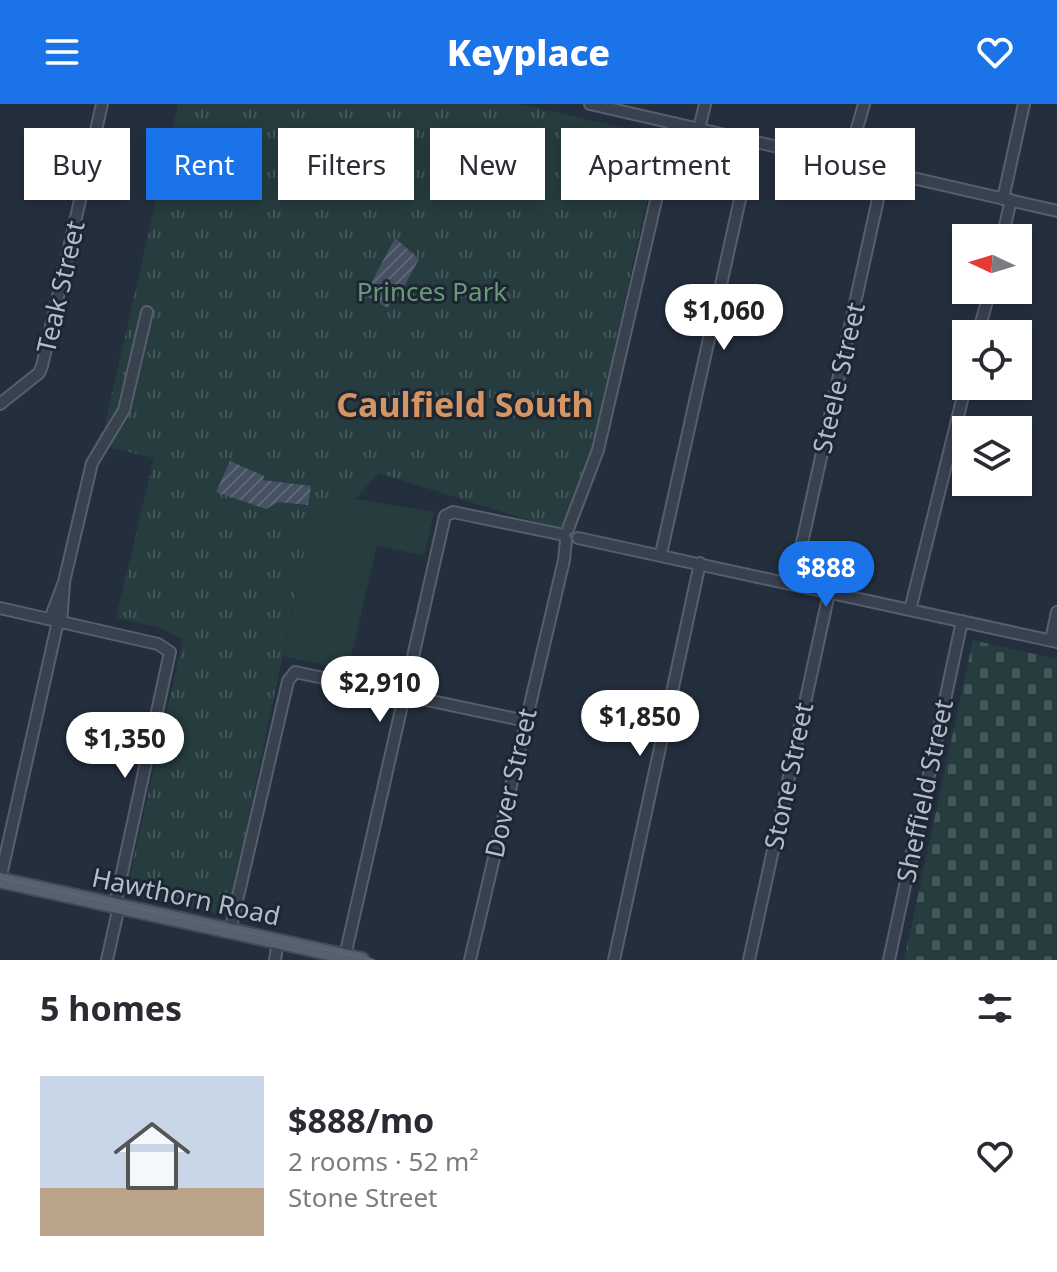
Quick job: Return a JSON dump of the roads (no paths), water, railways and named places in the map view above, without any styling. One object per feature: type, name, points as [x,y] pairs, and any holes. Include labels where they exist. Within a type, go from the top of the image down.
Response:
[{"type":"main road","name":"Hawthorn Road","points":[[2,881],[362,960]]},
{"type":"street","name":"Teak Street","points":[[0,404],[39,373],[42,366],[102,104]]},
{"type":"street","points":[[590,104],[635,109],[695,128]]},
{"type":"street","points":[[699,128],[705,104]]},
{"type":"street","points":[[859,128],[864,104]]},
{"type":"street","points":[[1004,224],[1024,104]]},
{"type":"street","name":"Dover Street","points":[[470,960],[564,560],[598,450],[674,123]]},
{"type":"street","points":[[915,179],[1057,211]]},
{"type":"street","points":[[661,554],[740,200]]},
{"type":"street","name":"Steele Street","points":[[793,584],[878,200]]},
{"type":"street","points":[[2,881],[92,463],[122,416],[147,312]]},
{"type":"street","points":[[910,610],[962,400]]},
{"type":"street","points":[[345,956],[442,524],[449,513],[661,554],[1054,641],[1057,612]]},
{"type":"street","points":[[614,960],[700,563]]},
{"type":"street","name":"Stone Street","points":[[749,960],[829,593]]},
{"type":"street","points":[[0,608],[168,649],[169,662],[107,960]]},
{"type":"street","name":"Sheffield Street","points":[[889,960],[962,621]]},
{"type":"street","points":[[230,931],[288,681],[295,672],[526,721]]},
{"type":"street","points":[[277,960],[281,942]]},
{"type":"tram line","points":[[0,878],[374,960]]},
{"type":"district","name":"Caulfield South","points":[[465,405]]},
{"type":"park label","name":"Princes Park","points":[[432,292]]}]
